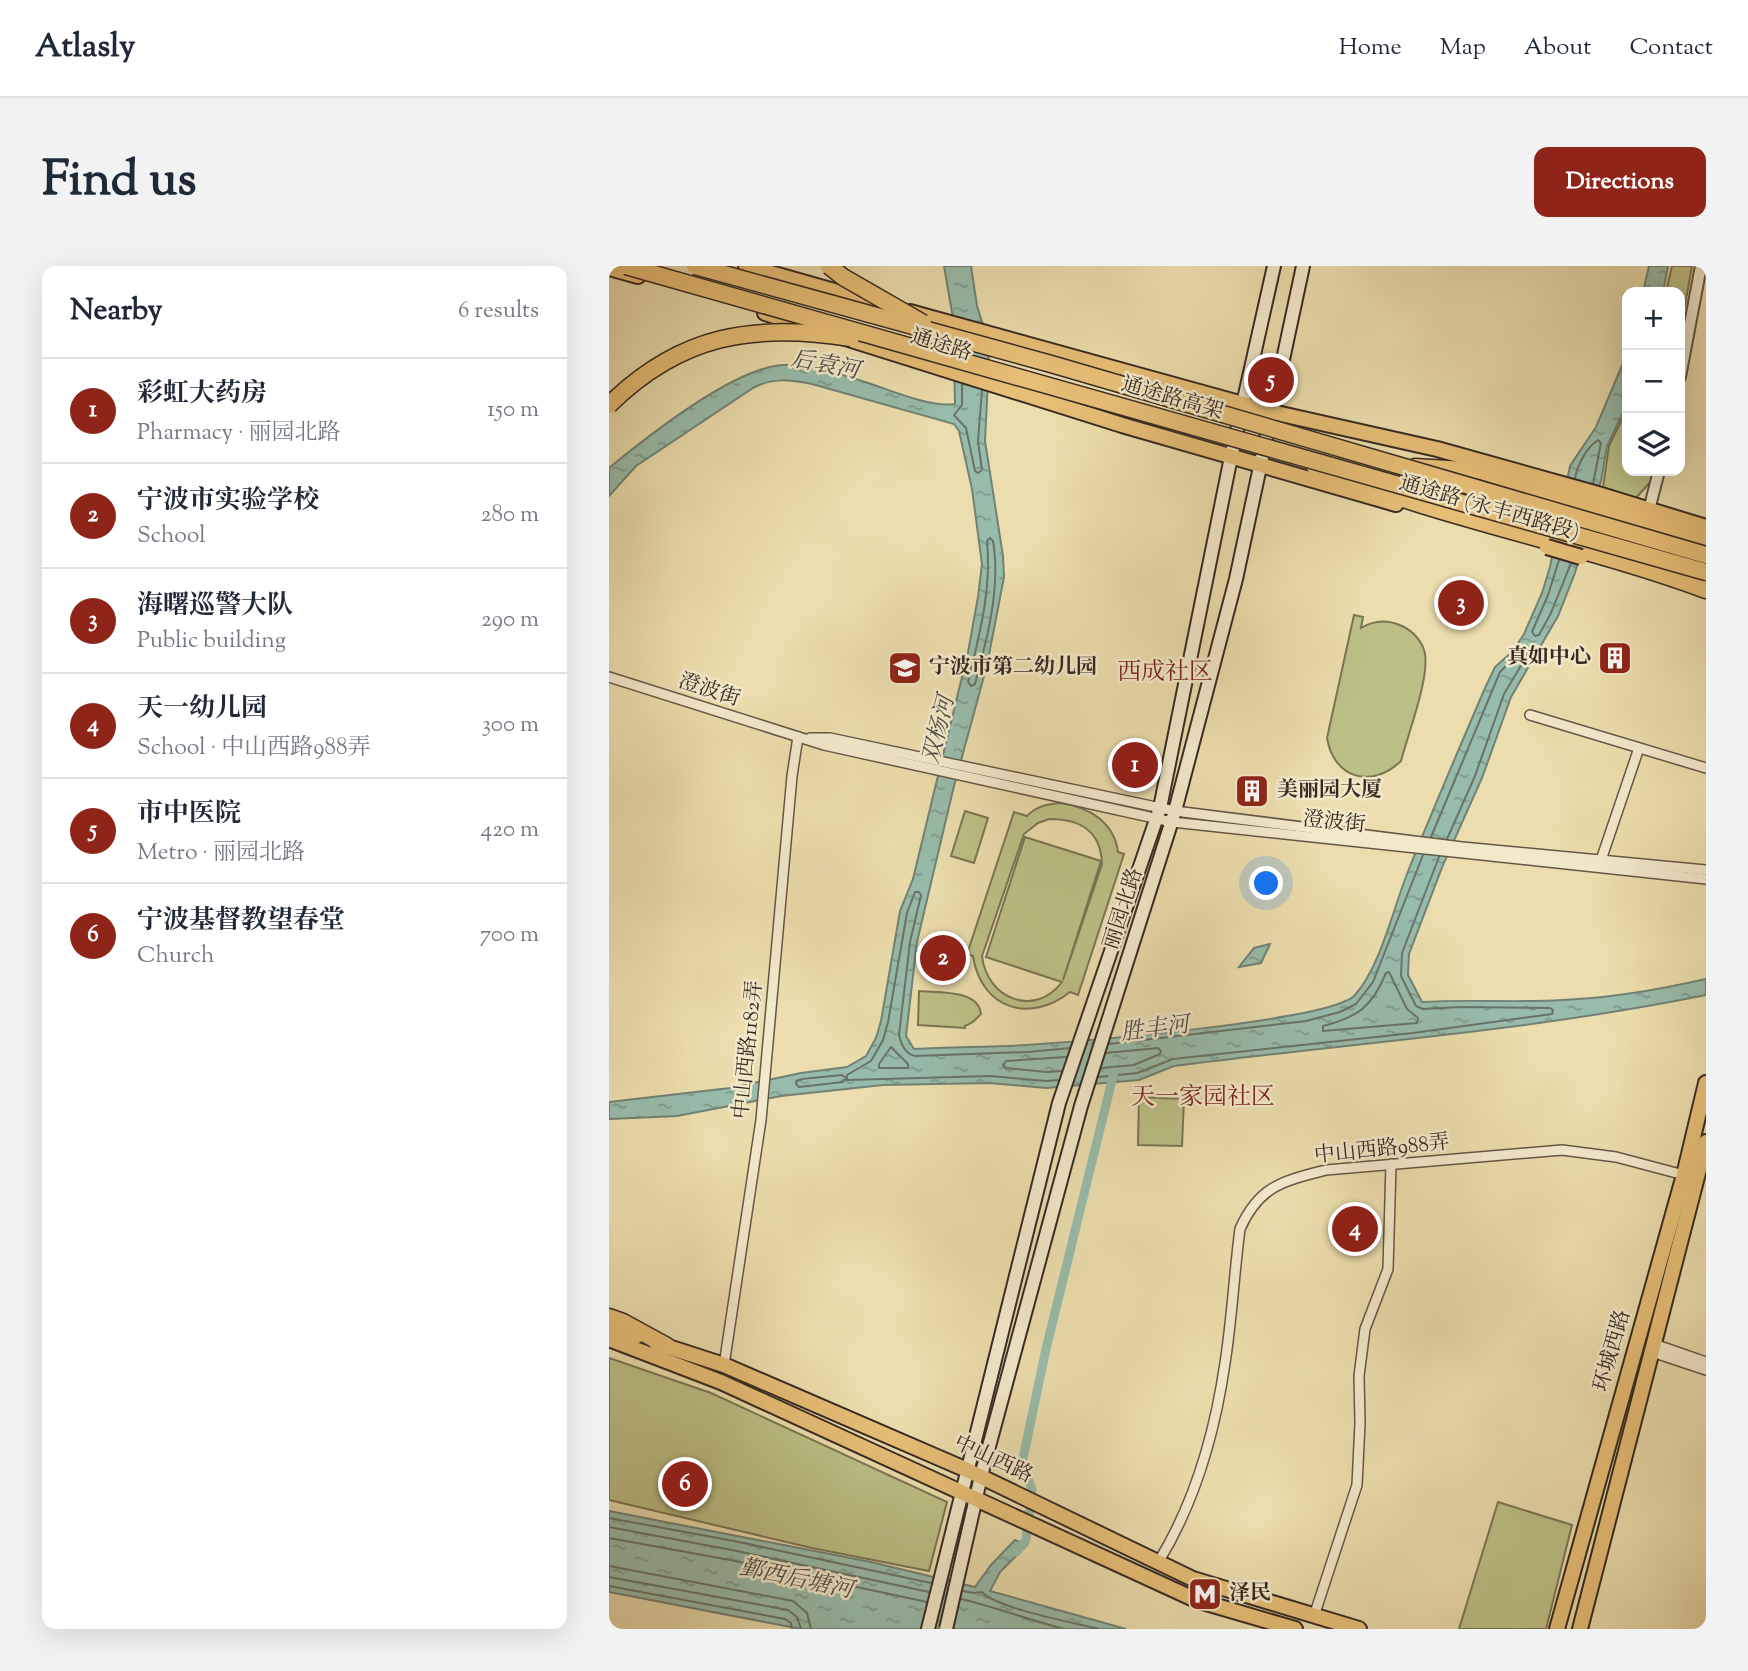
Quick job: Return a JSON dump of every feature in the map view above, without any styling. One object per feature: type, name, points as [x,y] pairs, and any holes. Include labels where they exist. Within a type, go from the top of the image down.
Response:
[{"type":"highway","name":"通途路高架","points":[[626,266],[1706,572]]},
{"type":"highway","name":"通途路高架","points":[[695,266],[947,329],[1706,555]]},
{"type":"highway","points":[[835,270],[947,329]]},
{"type":"highway","points":[[609,405],[634,380],[680,352],[732,335],[812,332],[867,340],[886,339]]},
{"type":"highway","points":[[1280,452],[1367,488],[1655,572],[1706,591]]},
{"type":"highway","points":[[1401,466],[1481,471],[1706,541]]},
{"type":"highway","points":[[609,1317],[667,1346]]},
{"type":"main road","name":"通途路","points":[[746,266],[947,329],[986,333],[1272,412]]},
{"type":"main road","name":"丽园北路","points":[[928,1629],[1059,1103],[1159,813],[1231,457],[1274,266]]},
{"type":"main road","name":"丽园北路","points":[[946,1629],[981,1476],[1081,1105],[1174,817],[1236,579],[1303,266]]},
{"type":"main road","name":"通途路","points":[[609,268],[733,303],[1261,465]]},
{"type":"main road","name":"通途路 (永丰西路段)","points":[[1272,412],[1437,449],[1706,527]]},
{"type":"main road","name":"通途路 (永丰西路段)","points":[[1261,465],[1706,591]]},
{"type":"main road","name":"环城西路","points":[[1557,1629],[1684,1175],[1706,1083]]},
{"type":"main road","name":"环城西路","points":[[1580,1629],[1706,1142]]},
{"type":"main road","name":"中山西路","points":[[609,1326],[724,1365],[981,1476],[1193,1579],[1359,1629]]},
{"type":"main road","name":"中山西路","points":[[609,1339],[721,1382],[1196,1600],[1295,1629]]},
{"type":"street","points":[[1685,351],[1701,266]]},
{"type":"street","points":[[1650,510],[1657,476]]},
{"type":"street","name":"澄波街","points":[[609,677],[798,737],[1174,817],[1414,846],[1706,870]]},
{"type":"street","points":[[1530,715],[1706,768]]},
{"type":"street","name":"中山西路1182弄","points":[[724,1365],[761,1120],[792,776],[798,737]]},
{"type":"street","points":[[1601,860],[1639,748]]},
{"type":"street","name":"澄波街","points":[[1461,850],[1706,879]]},
{"type":"street","name":"中山西路988弄","points":[[1159,1561],[1172,1540],[1199,1473],[1215,1422],[1226,1361],[1240,1229],[1248,1211],[1266,1191],[1299,1177],[1326,1170],[1562,1150],[1616,1157],[1684,1175]]},
{"type":"street","points":[[1314,1616],[1357,1485],[1359,1376],[1365,1329],[1388,1269],[1391,1164]]},
{"type":"street","points":[[1653,1348],[1706,1362]]},
{"type":"street","points":[[1653,1348],[1706,1370]]},
{"type":"green space","points":[[1672,266],[1692,266],[1685,305],[1685,287],[1667,287]]},
{"type":"green space","points":[[1622,419],[1622,476],[1653,476],[1636,498],[1603,487],[1609,446]]},
{"type":"green space","points":[[1354,615],[1363,617],[1361,628],[1381,621],[1406,628],[1420,641],[1425,654],[1421,692],[1401,761],[1390,770],[1367,777],[1346,771],[1337,763],[1327,738]]},
{"type":"green space","points":[[1061,803],[1090,812],[1106,824],[1116,841],[1118,852],[1124,854],[1078,995],[1070,992],[1055,1002],[1039,1007],[1024,1009],[1010,1006],[997,999],[986,988],[978,974],[973,956],[967,954],[1014,812],[1027,816],[1038,808]],"holes":[[[1049,819],[1080,825],[1093,835],[1098,843],[1102,864],[1063,980],[1101,861],[1025,837],[986,957],[1062,982],[1051,993],[1039,999],[1014,999],[1002,993],[993,983],[982,956],[1024,834],[1038,823]]]},
{"type":"green space","points":[[965,811],[988,818],[974,863],[951,856]]},
{"type":"green space","points":[[919,991],[965,996],[973,1000],[981,1014],[965,1028],[918,1025]]},
{"type":"green space","points":[[1139,1097],[1184,1099],[1182,1146],[1138,1145]]},
{"type":"green space","points":[[609,1358],[711,1393],[947,1502],[929,1571],[812,1548],[609,1500]]},
{"type":"green space","points":[[1498,1502],[1572,1525],[1546,1629],[1459,1629]]},
{"type":"water","points":[[944,266],[971,266],[989,361],[985,441],[1004,577],[987,665],[953,790],[917,942],[906,1036],[914,1049],[1026,1045],[1200,1029],[1301,1013],[1336,1004],[1355,995],[1379,954],[1407,874],[1485,688],[1495,667],[1513,651],[1524,634],[1542,593],[1550,567],[1570,466],[1596,427],[1622,366],[1622,414],[1607,446],[1601,481],[1575,573],[1558,616],[1511,697],[1482,778],[1443,865],[1409,954],[1408,975],[1422,1002],[1580,999],[1634,993],[1706,979],[1706,995],[1507,1027],[1174,1066],[1139,1080],[1046,1088],[989,1083],[883,1085],[781,1096],[677,1116],[609,1119],[609,1102],[730,1088],[801,1073],[847,1067],[866,1056],[876,1038],[881,1021],[900,911],[913,879],[968,652],[982,564],[972,489],[959,431],[954,424],[812,384],[775,381],[753,388],[636,466],[609,496],[609,468],[668,422],[717,390],[763,369],[783,365],[823,370],[921,401],[955,404],[953,318]]},
{"type":"water","points":[[1649,266],[1668,266],[1664,287],[1644,287]]},
{"type":"water","points":[[1270,944],[1261,963],[1239,967],[1254,948]]},
{"type":"water","name":"鄞西后塘河","points":[[609,1511],[871,1562],[975,1587],[1015,1540],[1027,1545],[1000,1572],[990,1591],[1126,1629],[801,1629],[609,1592]]},
{"type":"waterway","points":[[1016,1552],[1026,1540],[1032,1489],[1022,1463],[1046,1349],[1114,1072]]},
{"type":"place","name":"市中医院","points":[[1271,380]]},
{"type":"place","name":"海曙巡警大队","points":[[1461,603]]},
{"type":"place","name":"真如中心","points":[[1615,658]]},
{"type":"place","name":"宁波市第二幼儿园","points":[[905,668]]},
{"type":"place","name":"彩虹大药房","points":[[1135,765]]},
{"type":"place","name":"美丽园大厦","points":[[1252,791]]},
{"type":"place","name":"宁波市实验学校","points":[[943,958]]},
{"type":"place","name":"天一幼儿园","points":[[1355,1229]]},
{"type":"place","name":"宁波基督教望春堂","points":[[685,1484]]},
{"type":"place","name":"泽民","points":[[1205,1594]]},
{"type":"district","name":"西成社区","points":[[1165,673]]},
{"type":"district","name":"天一家园社区","points":[[1203,1098]]},
{"type":"water label","name":"后袁河","points":[[825,366]]},
{"type":"water label","name":"双杨河","points":[[940,730]]},
{"type":"water label","name":"胜丰河","points":[[1155,1030]]}]
